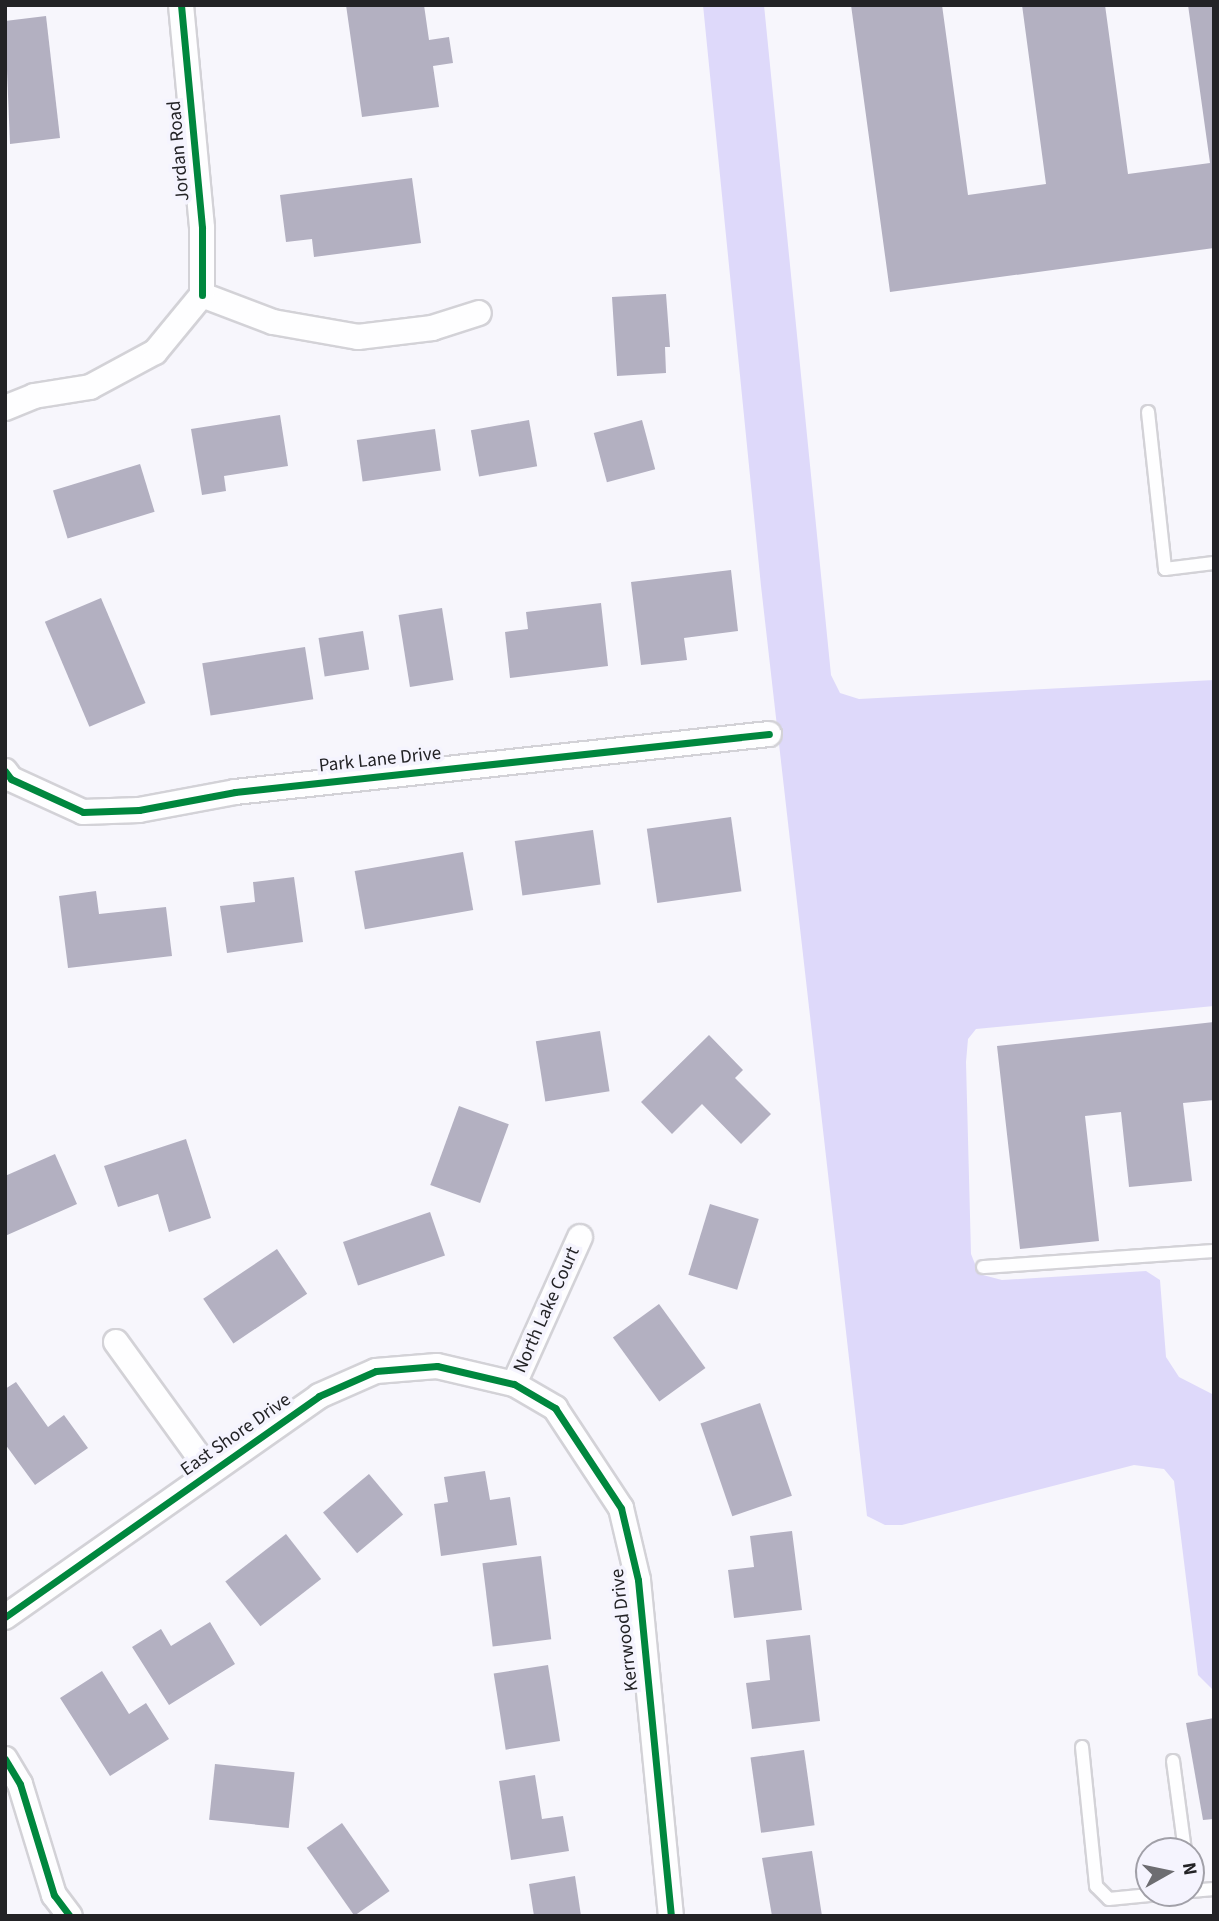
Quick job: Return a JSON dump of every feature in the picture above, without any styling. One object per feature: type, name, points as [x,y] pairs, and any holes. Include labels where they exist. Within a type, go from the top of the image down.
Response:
[{"type":"street","name":"Jordan Road","points":[[181,5],[202,228],[202,295]]},
{"type":"street","points":[[5,408],[34,396],[90,387],[155,352],[202,295],[273,322],[358,337],[432,328],[479,313]]},
{"type":"street","name":"Park Lane Drive","points":[[5,771],[11,779],[83,812],[139,810],[235,792],[769,734]]},
{"type":"street","name":"North Lake Court","points":[[514,1384],[580,1237]]},
{"type":"street","points":[[116,1342],[210,1472]]},
{"type":"street","name":"East Shore Drive","points":[[5,1617],[319,1396],[376,1371],[437,1366],[514,1384]]},
{"type":"street","name":"Kerrwood Drive","points":[[514,1384],[555,1408],[621,1508],[638,1580],[671,1916]]},
{"type":"street","points":[[5,1759],[20,1784],[54,1895],[70,1916]]},
{"type":"lane","points":[[1148,412],[1166,569],[1214,564]]},
{"type":"lane","points":[[983,1267],[1214,1251]]},
{"type":"lane","points":[[1082,1748],[1096,1886],[1109,1899],[1135,1896]]},
{"type":"lane","points":[[1173,1761],[1183,1837]]},
{"type":"shaded area","points":[[703,5],[764,5],[831,675],[840,693],[859,699],[1214,680],[1214,1006],[976,1029],[968,1039],[966,1062],[971,1254],[979,1274],[1002,1280],[1146,1271],[1160,1280],[1166,1357],[1179,1377],[1214,1395],[1214,1691],[1198,1675],[1174,1481],[1164,1469],[1134,1465],[902,1525],[885,1525],[867,1516],[761,586]]},
{"type":"building","points":[[346,5],[424,5],[429,40],[449,37],[453,63],[433,66],[439,107],[362,117]]},
{"type":"building","points":[[851,5],[942,5],[968,195],[1046,184],[1022,5],[1105,5],[1128,174],[1210,163],[1188,5],[1214,5],[1214,248],[890,292]]},
{"type":"building","points":[[46,16],[60,138],[10,144],[5,21]]},
{"type":"building","points":[[412,178],[421,243],[314,257],[312,239],[286,242],[280,195]]},
{"type":"building","points":[[666,294],[670,347],[665,347],[666,373],[617,376],[612,297]]},
{"type":"building","points":[[280,415],[288,466],[224,476],[226,491],[202,495],[191,429]]},
{"type":"building","points":[[529,420],[537,466],[479,477],[471,430]]},
{"type":"building","points":[[642,420],[655,469],[607,482],[594,433]]},
{"type":"building","points":[[435,429],[441,471],[363,482],[357,440]]},
{"type":"building","points":[[140,464],[155,512],[68,538],[53,491]]},
{"type":"building","points":[[731,570],[738,631],[684,638],[687,660],[641,665],[631,582]]},
{"type":"building","points":[[101,598],[146,703],[89,727],[45,622]]},
{"type":"building","points":[[601,603],[608,666],[510,678],[505,632],[528,629],[526,612]]},
{"type":"building","points":[[442,608],[453,680],[410,687],[399,615]]},
{"type":"building","points":[[363,631],[369,670],[325,677],[319,638]]},
{"type":"building","points":[[305,647],[313,699],[211,716],[202,663]]},
{"type":"building","points":[[731,817],[741,891],[657,903],[647,829]]},
{"type":"building","points":[[593,830],[601,884],[522,895],[515,841]]},
{"type":"building","points":[[463,852],[473,910],[365,929],[355,871]]},
{"type":"building","points":[[294,877],[303,942],[227,953],[220,906],[255,902],[253,882]]},
{"type":"building","points":[[96,891],[99,914],[166,907],[172,956],[68,968],[59,896]]},
{"type":"building","points":[[1214,1022],[1214,1100],[1183,1103],[1192,1181],[1129,1187],[1121,1112],[1085,1116],[1099,1241],[1020,1249],[997,1046]]},
{"type":"building","points":[[600,1031],[610,1091],[545,1101],[536,1041]]},
{"type":"building","points":[[709,1035],[743,1070],[735,1078],[771,1114],[741,1144],[702,1104],[672,1134],[641,1102]]},
{"type":"building","points":[[459,1106],[509,1124],[480,1203],[430,1185]]},
{"type":"building","points":[[186,1139],[211,1218],[169,1232],[158,1194],[118,1207],[104,1166]]},
{"type":"building","points":[[55,1154],[77,1204],[5,1236],[5,1176]]},
{"type":"building","points":[[710,1204],[759,1219],[737,1290],[688,1275]]},
{"type":"building","points":[[430,1212],[445,1255],[358,1285],[343,1242]]},
{"type":"building","points":[[277,1249],[307,1294],[233,1344],[203,1299]]},
{"type":"building","points":[[659,1304],[705,1368],[659,1401],[613,1338]]},
{"type":"building","points":[[16,1382],[48,1427],[64,1415],[88,1448],[35,1485],[5,1444],[5,1389]]},
{"type":"building","points":[[760,1403],[792,1496],[732,1516],[700,1424]]},
{"type":"building","points":[[485,1471],[490,1500],[510,1497],[517,1545],[441,1556],[434,1504],[448,1502],[444,1477]]},
{"type":"building","points":[[369,1474],[403,1515],[357,1553],[323,1513]]},
{"type":"building","points":[[792,1531],[802,1610],[734,1618],[728,1570],[754,1567],[750,1536]]},
{"type":"building","points":[[286,1534],[321,1579],[260,1626],[225,1581]]},
{"type":"building","points":[[541,1556],[551,1639],[493,1647],[482,1563]]},
{"type":"building","points":[[210,1622],[235,1664],[169,1705],[132,1647],[161,1629],[171,1646]]},
{"type":"building","points":[[810,1635],[820,1721],[752,1729],[746,1683],[770,1680],[766,1640]]},
{"type":"building","points":[[548,1665],[560,1741],[506,1750],[494,1674]]},
{"type":"building","points":[[102,1671],[129,1714],[146,1703],[169,1739],[110,1776],[60,1698]]},
{"type":"building","points":[[1214,1718],[1214,1819],[1203,1820],[1186,1723]]},
{"type":"building","points":[[804,1750],[815,1825],[761,1833],[751,1758]]},
{"type":"building","points":[[215,1764],[295,1772],[289,1828],[209,1820]]},
{"type":"building","points":[[535,1775],[542,1819],[563,1816],[569,1851],[511,1860],[499,1781]]},
{"type":"building","points":[[342,1823],[390,1891],[354,1916],[307,1848]]},
{"type":"building","points":[[812,1851],[822,1916],[772,1916],[762,1858]]},
{"type":"building","points":[[575,1876],[581,1916],[534,1916],[529,1884]]},
{"type":"cycle path","points":[[181,5],[202,228],[202,295]]},
{"type":"cycle path","points":[[5,771],[11,779],[83,812],[139,810],[235,792],[769,734]]},
{"type":"cycle path","points":[[5,1617],[319,1396],[376,1371],[437,1366],[514,1384],[555,1408],[621,1508],[638,1580],[671,1916]]},
{"type":"cycle path","points":[[5,1759],[20,1784],[54,1895],[70,1916]]}]
